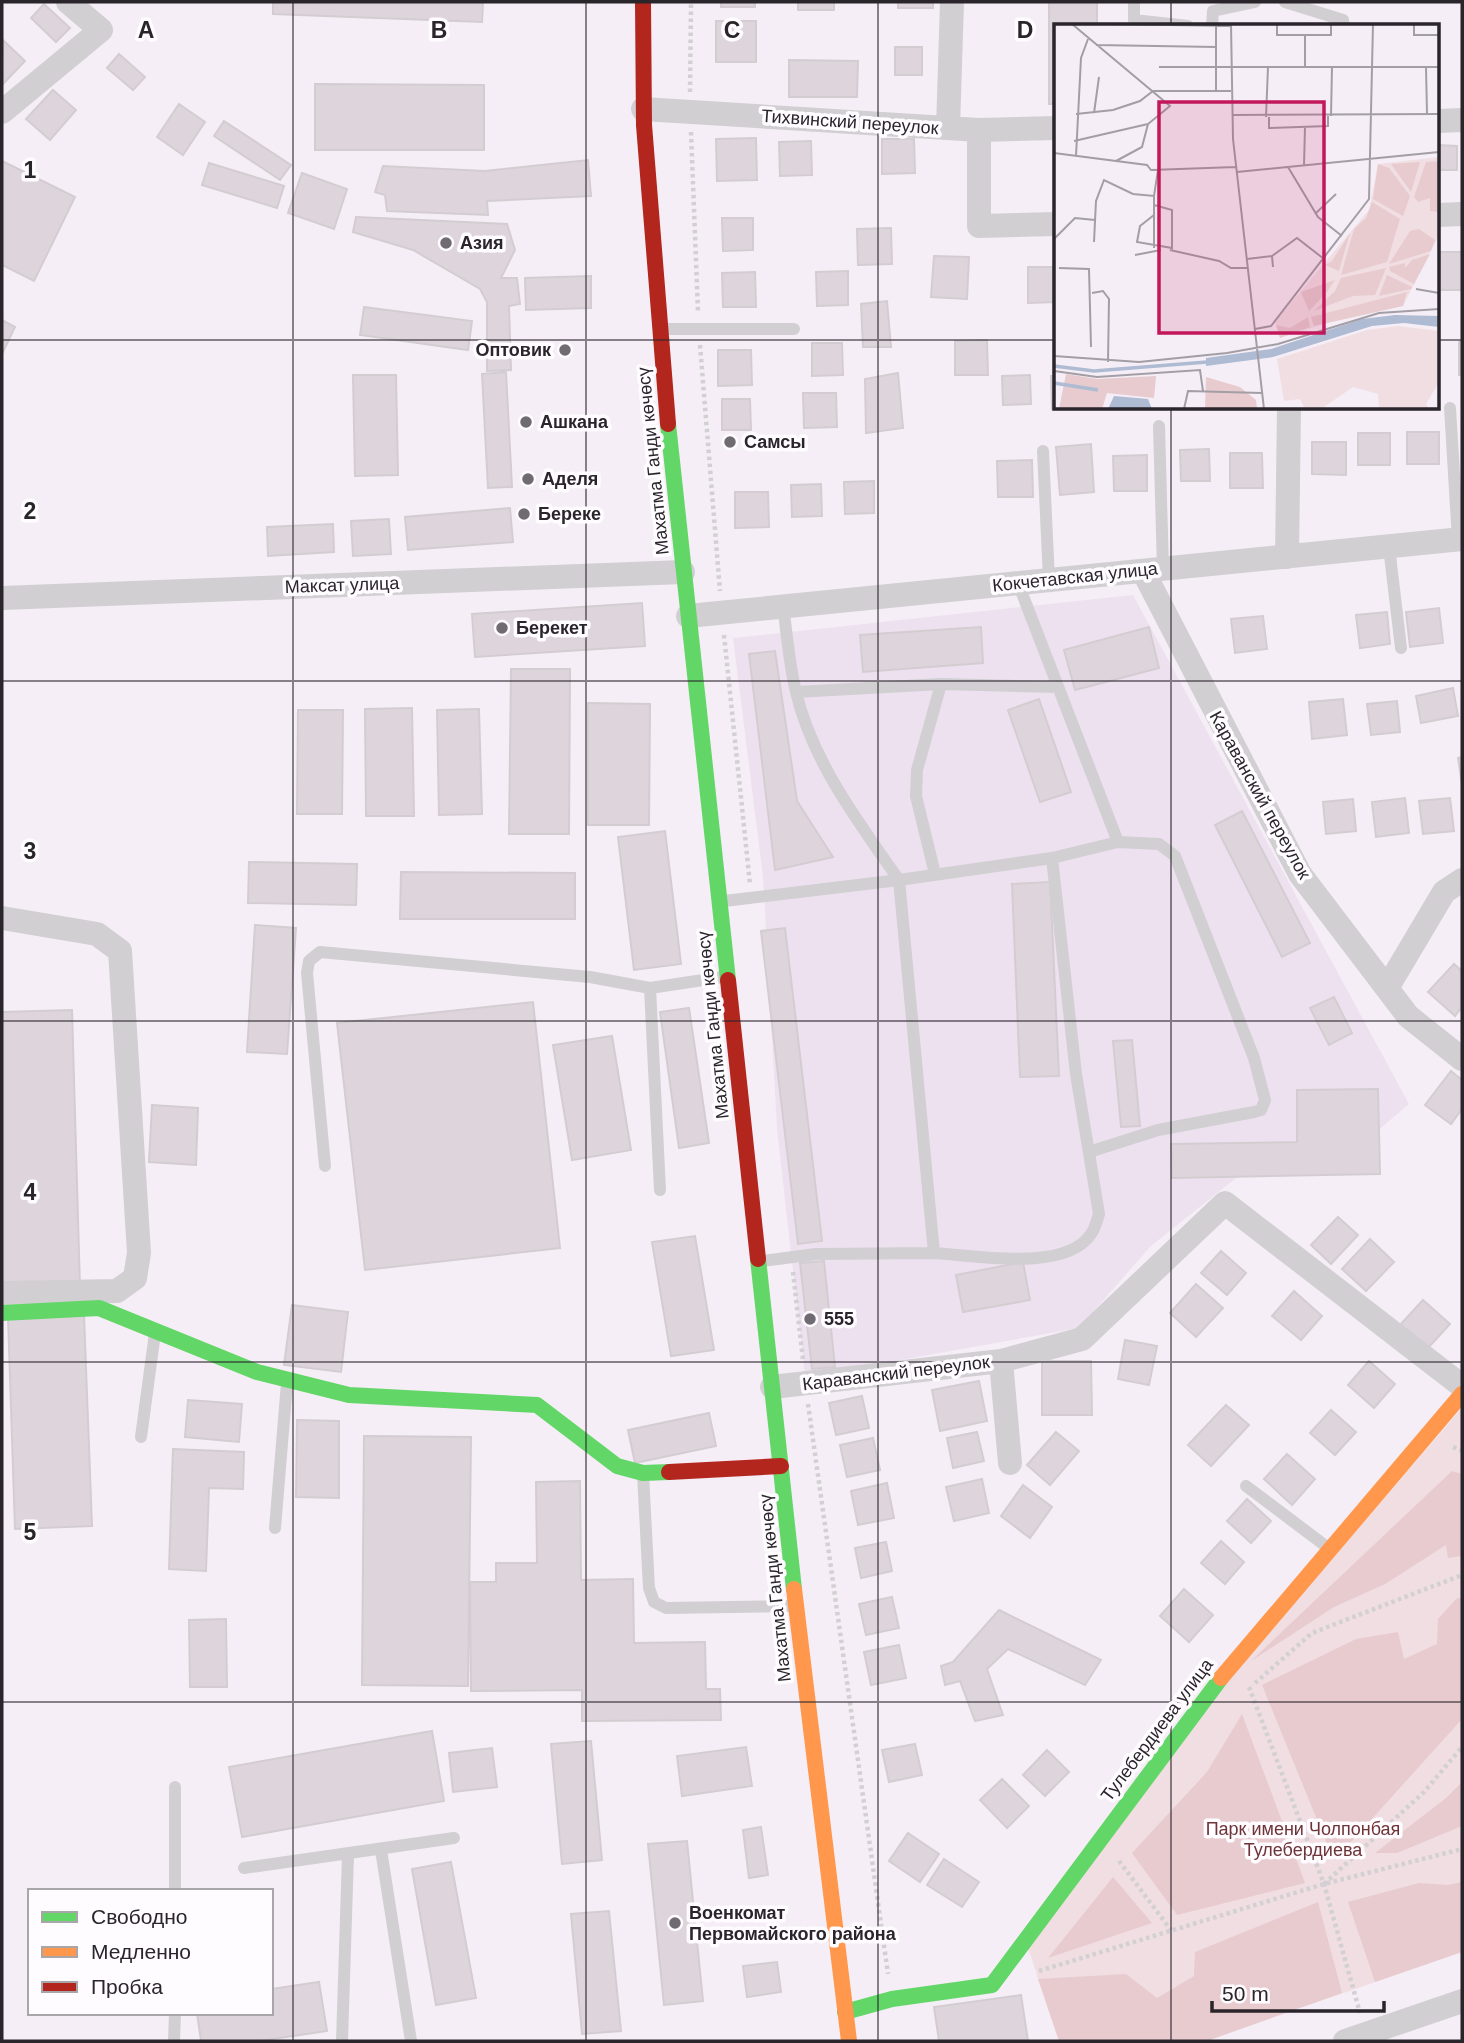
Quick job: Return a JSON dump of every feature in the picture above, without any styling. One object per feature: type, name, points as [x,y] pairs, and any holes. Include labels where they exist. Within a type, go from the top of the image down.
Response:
[{"type":"main road","name":"Махатма Ганди көчөсү","points":[[642,2],[643,109],[659,329],[683,572],[796,1606],[849,2041]]},
{"type":"main road","points":[[2,1313],[99,1308],[257,1372],[349,1395],[537,1405],[617,1466],[643,1473],[781,1466]]},
{"type":"main road","name":"Тулебердиева улица","points":[[845,2012],[892,2000],[992,1985],[1236,1658],[1462,1394]]},
{"type":"street","points":[[2,113],[101,30],[68,2]]},
{"type":"street","points":[[948,128],[952,2]]},
{"type":"street","name":"Тихвинский переулок","points":[[643,109],[979,130],[1054,128]]},
{"type":"street","points":[[1440,121],[1462,120]]},
{"type":"street","points":[[979,130],[979,226],[1054,224]]},
{"type":"street","points":[[1440,215],[1462,214]]},
{"type":"street","points":[[1287,556],[1289,410]]},
{"type":"street","name":"Кокчетавская улица","points":[[688,616],[1460,540]]},
{"type":"street","name":"Караванский переулок","points":[[1153,570],[1163,615],[1300,874],[1408,1016],[1462,1059]]},
{"type":"street","name":"Максат улица","points":[[2,598],[683,572]]},
{"type":"street","points":[[1387,988],[1444,892],[1462,880]]},
{"type":"street","points":[[2,918],[97,934],[120,951],[139,1253],[135,1278],[117,1290],[2,1293]]},
{"type":"street","points":[[1001,1361],[1082,1339],[1226,1203],[1462,1386]]},
{"type":"street","name":"Караванский переулок","points":[[772,1387],[1001,1361],[1010,1463]]},
{"type":"street","points":[[1355,2038],[1462,2001]]},
{"type":"lane","points":[[1134,2],[1134,20],[1170,24]]},
{"type":"lane","points":[[1212,24],[1213,11],[1255,2]]},
{"type":"lane","points":[[1285,2],[1343,20],[1343,24]]},
{"type":"lane","points":[[659,329],[794,329]]},
{"type":"lane","points":[[1450,408],[1460,540]]},
{"type":"lane","points":[[1153,570],[1159,426]]},
{"type":"lane","points":[[1043,451],[1049,580]]},
{"type":"lane","points":[[1388,547],[1401,648]]},
{"type":"lane","points":[[1018,583],[1118,842]]},
{"type":"lane","points":[[783,606],[796,692],[808,730],[848,807],[899,880],[934,1253]]},
{"type":"lane","points":[[796,692],[941,684],[1058,687]]},
{"type":"lane","points":[[935,874],[916,796],[917,770],[941,684]]},
{"type":"lane","points":[[719,902],[1052,858],[1118,842],[1158,844],[1175,856],[1254,1058],[1265,1100],[1264,1107],[1254,1112],[1158,1130],[1089,1152]]},
{"type":"lane","points":[[758,1262],[816,1254],[934,1253],[1034,1259],[1068,1251],[1091,1236],[1099,1214],[1076,1074],[1052,858]]},
{"type":"lane","points":[[325,1166],[307,973],[309,961],[320,952],[590,977],[650,988],[727,976]]},
{"type":"lane","points":[[650,988],[660,1190]]},
{"type":"lane","points":[[141,1437],[155,1332]]},
{"type":"lane","points":[[275,1528],[287,1379]]},
{"type":"lane","points":[[643,1473],[649,1588],[654,1602],[666,1608],[796,1606]]},
{"type":"lane","points":[[1246,1486],[1329,1548]]},
{"type":"lane","points":[[175,1889],[176,1787]]},
{"type":"lane","points":[[244,1868],[454,1838]]},
{"type":"lane","points":[[381,1850],[411,2041]]},
{"type":"lane","points":[[342,2041],[348,1855]]},
{"type":"lane","points":[[174,2015],[174,2041]]},
{"type":"path","points":[[691,2],[690,112],[699,329],[722,612],[752,898]]},
{"type":"path","points":[[791,1257],[805,1383],[892,2000]]},
{"type":"path","points":[[1249,1688],[1312,1633],[1462,1575]]},
{"type":"path","points":[[1236,1658],[1324,1884],[1355,2038]]},
{"type":"path","points":[[1324,1884],[1424,1792],[1462,1747]]},
{"type":"path","points":[[1101,1837],[1171,1930]]},
{"type":"path","points":[[1036,1972],[1324,1884],[1462,1849]]},
{"type":"shaded area","points":[[1133,595],[1409,1104],[1348,1156],[1256,1162],[1151,1246],[1079,1328],[805,1377],[777,1129],[763,877],[733,638]]},
{"type":"shaded area","points":[[1452,1471],[1462,1474],[1462,1556],[1448,1558],[1446,1545],[1385,1584],[1334,1607],[1251,1661]]},
{"type":"shaded area","points":[[1462,1597],[1462,1719],[1352,1841],[1331,1854],[1262,1685],[1356,1639],[1398,1632],[1404,1659],[1437,1644],[1438,1619],[1456,1599]]},
{"type":"shaded area","points":[[1242,1714],[1305,1883],[1177,1915],[1132,1853],[1207,1772]]},
{"type":"shaded area","points":[[1462,1782],[1462,1826],[1397,1853],[1375,1853],[1446,1798]]},
{"type":"shaded area","points":[[1113,1877],[1152,1923],[1048,1958]]},
{"type":"shaded area","points":[[1462,1882],[1462,1952],[1375,1982],[1348,1902],[1419,1883],[1448,1885]]},
{"type":"shaded area","points":[[1318,1902],[1342,1993],[1207,2041],[1059,2041],[1038,1979],[1126,1974],[1157,1998],[1194,1976],[1195,1952]]},
{"type":"green space","name":"Парк имени Чолпонбая Тулебердиева","points":[[1462,1408],[1462,1952],[1306,2006],[1059,2041],[1028,1948],[1219,1690]]},
{"type":"building","points":[[273,2],[483,2],[482,22],[273,14]]},
{"type":"building","points":[[721,2],[755,2],[755,7],[721,7]]},
{"type":"building","points":[[798,2],[834,2],[834,10],[798,10]]},
{"type":"building","points":[[898,2],[933,2],[933,8],[898,8]]},
{"type":"building","points":[[1049,2],[1097,2],[1097,24],[1054,24],[1054,104],[1049,104]]},
{"type":"building","points":[[44,4],[70,28],[56,42],[31,18]]},
{"type":"building","points":[[716,21],[756,21],[756,62],[716,62]]},
{"type":"building","points":[[3,40],[25,61],[3,84],[2,83]]},
{"type":"building","points":[[895,47],[922,47],[922,75],[895,75]]},
{"type":"building","points":[[119,54],[145,77],[133,90],[107,68]]},
{"type":"building","points":[[789,60],[858,61],[857,97],[789,97]]},
{"type":"building","points":[[315,84],[484,85],[484,150],[315,150]]},
{"type":"building","points":[[53,90],[76,110],[50,140],[26,119]]},
{"type":"building","points":[[179,104],[205,122],[183,155],[157,137]]},
{"type":"building","points":[[224,121],[291,165],[280,180],[214,136]]},
{"type":"building","points":[[756,138],[757,180],[717,181],[716,139]]},
{"type":"building","points":[[882,139],[914,139],[915,173],[882,174]]},
{"type":"building","points":[[811,141],[812,175],[780,176],[779,142]]},
{"type":"building","points":[[1440,145],[1457,146],[1457,170],[1440,170]]},
{"type":"building","points":[[588,160],[591,196],[487,201],[488,215],[387,211],[385,195],[375,192],[383,166],[485,171]]},
{"type":"building","points":[[2,161],[75,197],[34,281],[2,265]]},
{"type":"building","points":[[209,163],[284,186],[277,208],[202,185]]},
{"type":"building","points":[[302,173],[347,189],[334,229],[288,213]]},
{"type":"building","points":[[356,217],[507,224],[515,250],[501,278],[517,278],[520,304],[509,306],[511,370],[487,371],[487,302],[480,289],[413,250],[353,232]]},
{"type":"building","points":[[722,218],[753,218],[753,250],[723,251]]},
{"type":"building","points":[[891,228],[892,264],[858,265],[857,229]]},
{"type":"building","points":[[1440,252],[1462,252],[1462,290],[1440,290]]},
{"type":"building","points":[[934,256],[969,257],[967,299],[931,297]]},
{"type":"building","points":[[1028,267],[1054,267],[1054,302],[1028,303]]},
{"type":"building","points":[[848,271],[848,305],[817,306],[816,272]]},
{"type":"building","points":[[755,272],[756,307],[723,307],[722,273]]},
{"type":"building","points":[[591,276],[591,308],[526,310],[525,278]]},
{"type":"building","points":[[887,301],[891,347],[863,347],[861,304]]},
{"type":"building","points":[[364,307],[472,321],[468,350],[360,335]]},
{"type":"building","points":[[2,320],[15,327],[2,354]]},
{"type":"building","points":[[987,340],[988,375],[955,375],[955,341]]},
{"type":"building","points":[[1459,342],[1462,342],[1462,375],[1459,375]]},
{"type":"building","points":[[812,343],[842,343],[843,375],[812,376]]},
{"type":"building","points":[[718,350],[751,350],[752,385],[718,386]]},
{"type":"building","points":[[506,372],[512,487],[488,488],[482,374]]},
{"type":"building","points":[[898,373],[903,428],[866,433],[865,379]]},
{"type":"building","points":[[353,375],[396,375],[398,475],[355,476]]},
{"type":"building","points":[[1030,375],[1031,404],[1003,405],[1002,376]]},
{"type":"building","points":[[1051,376],[1054,376],[1054,409]]},
{"type":"building","points":[[803,393],[836,393],[837,427],[804,428]]},
{"type":"building","points":[[722,399],[750,399],[751,430],[722,430]]},
{"type":"building","points":[[1407,432],[1439,432],[1439,464],[1407,464]]},
{"type":"building","points":[[1358,433],[1390,433],[1390,465],[1358,465]]},
{"type":"building","points":[[1312,442],[1346,442],[1346,475],[1312,474]]},
{"type":"building","points":[[1091,444],[1094,492],[1060,495],[1056,447]]},
{"type":"building","points":[[1209,449],[1210,481],[1181,481],[1180,450]]},
{"type":"building","points":[[1230,453],[1262,453],[1263,488],[1230,488]]},
{"type":"building","points":[[1147,455],[1147,491],[1114,491],[1113,456]]},
{"type":"building","points":[[1032,460],[1033,497],[998,497],[997,461]]},
{"type":"building","points":[[874,481],[874,513],[845,514],[844,482]]},
{"type":"building","points":[[821,484],[822,516],[792,517],[791,485]]},
{"type":"building","points":[[735,492],[768,492],[769,527],[735,528]]},
{"type":"building","points":[[510,508],[513,542],[408,550],[405,517]]},
{"type":"building","points":[[389,519],[391,554],[353,556],[351,521]]},
{"type":"building","points":[[333,524],[334,552],[268,556],[267,527]]},
{"type":"building","points":[[642,603],[645,646],[475,657],[472,614]]},
{"type":"building","points":[[1439,608],[1443,643],[1410,647],[1406,612]]},
{"type":"building","points":[[1387,612],[1390,644],[1360,648],[1356,615]]},
{"type":"building","points":[[1263,616],[1267,649],[1235,653],[1231,619]]},
{"type":"building","points":[[981,627],[983,663],[863,672],[860,635]]},
{"type":"building","points":[[1149,627],[1159,668],[1075,690],[1064,650]]},
{"type":"building","points":[[775,651],[797,801],[833,857],[775,870],[749,654]]},
{"type":"building","points":[[511,669],[570,669],[569,834],[509,834]]},
{"type":"building","points":[[1453,688],[1458,716],[1421,723],[1416,696]]},
{"type":"building","points":[[1039,699],[1071,792],[1040,802],[1008,710]]},
{"type":"building","points":[[1343,699],[1347,735],[1312,739],[1309,702]]},
{"type":"building","points":[[1397,701],[1400,732],[1371,735],[1367,704]]},
{"type":"building","points":[[588,703],[650,704],[649,825],[588,825]]},
{"type":"building","points":[[412,708],[414,816],[366,816],[365,709]]},
{"type":"building","points":[[479,709],[482,814],[439,815],[437,710]]},
{"type":"building","points":[[298,710],[343,710],[342,814],[297,814]]},
{"type":"building","points":[[1462,757],[1462,784],[1458,758]]},
{"type":"building","points":[[1405,798],[1409,833],[1376,837],[1372,802]]},
{"type":"building","points":[[1450,798],[1454,831],[1423,834],[1419,801]]},
{"type":"building","points":[[1353,799],[1356,831],[1326,834],[1323,802]]},
{"type":"building","points":[[1242,811],[1310,943],[1282,957],[1215,825]]},
{"type":"building","points":[[665,831],[681,964],[634,970],[618,837]]},
{"type":"building","points":[[249,862],[357,864],[356,905],[248,903]]},
{"type":"building","points":[[401,872],[575,873],[575,919],[400,919]]},
{"type":"building","points":[[1050,882],[1059,1076],[1020,1077],[1012,884]]},
{"type":"building","points":[[255,925],[296,928],[287,1054],[247,1052]]},
{"type":"building","points":[[785,928],[822,1241],[798,1244],[761,931]]},
{"type":"building","points":[[1454,964],[1462,971],[1462,1007],[1455,1016],[1428,992]]},
{"type":"building","points":[[1334,997],[1352,1033],[1329,1045],[1310,1008]]},
{"type":"building","points":[[533,1002],[560,1248],[365,1270],[337,1023]]},
{"type":"building","points":[[689,1008],[709,1143],[679,1148],[660,1012]]},
{"type":"building","points":[[72,1010],[80,1288],[2,1290],[2,1012]]},
{"type":"building","points":[[612,1036],[631,1150],[572,1160],[553,1045]]},
{"type":"building","points":[[1132,1040],[1140,1126],[1121,1127],[1113,1041]]},
{"type":"building","points":[[1451,1071],[1462,1080],[1462,1109],[1451,1124],[1425,1105]]},
{"type":"building","points":[[1378,1089],[1380,1174],[1172,1178],[1171,1144],[1297,1142],[1297,1090]]},
{"type":"building","points":[[152,1105],[198,1108],[196,1165],[149,1162]]},
{"type":"building","points":[[1338,1217],[1358,1235],[1331,1264],[1311,1245]]},
{"type":"building","points":[[695,1236],[714,1350],[671,1356],[652,1242]]},
{"type":"building","points":[[1370,1239],[1394,1262],[1366,1291],[1342,1269]]},
{"type":"building","points":[[1221,1251],[1246,1273],[1227,1295],[1201,1273]]},
{"type":"building","points":[[824,1261],[835,1367],[812,1369],[800,1263]]},
{"type":"building","points":[[1023,1262],[1030,1300],[963,1312],[956,1275]]},
{"type":"building","points":[[1196,1284],[1223,1308],[1196,1337],[1170,1313]]},
{"type":"building","points":[[1294,1291],[1322,1316],[1301,1340],[1272,1316]]},
{"type":"building","points":[[1423,1300],[1450,1324],[1427,1349],[1400,1325]]},
{"type":"building","points":[[292,1305],[348,1312],[341,1372],[284,1365]]},
{"type":"building","points":[[84,1315],[92,1526],[15,1529],[8,1317]]},
{"type":"building","points":[[1125,1340],[1157,1346],[1149,1385],[1118,1379]]},
{"type":"building","points":[[1042,1361],[1091,1361],[1092,1415],[1042,1415]]},
{"type":"building","points":[[1369,1361],[1395,1384],[1374,1408],[1348,1385]]},
{"type":"building","points":[[979,1381],[987,1421],[940,1431],[932,1390]]},
{"type":"building","points":[[862,1396],[869,1428],[836,1435],[829,1403]]},
{"type":"building","points":[[188,1400],[242,1404],[239,1442],[185,1437]]},
{"type":"building","points":[[1226,1405],[1249,1425],[1211,1466],[1188,1445]]},
{"type":"building","points":[[1331,1410],[1356,1432],[1335,1455],[1310,1433]]},
{"type":"building","points":[[709,1413],[716,1446],[635,1463],[628,1430]]},
{"type":"building","points":[[297,1420],[339,1421],[339,1498],[296,1497]]},
{"type":"building","points":[[977,1432],[984,1461],[953,1468],[947,1438]]},
{"type":"building","points":[[1056,1432],[1079,1451],[1050,1485],[1027,1465]]},
{"type":"building","points":[[364,1436],[471,1437],[468,1686],[362,1685]]},
{"type":"building","points":[[873,1438],[880,1470],[847,1477],[840,1445]]},
{"type":"building","points":[[173,1449],[244,1452],[243,1489],[209,1488],[206,1571],[169,1569]]},
{"type":"building","points":[[1287,1454],[1315,1479],[1292,1505],[1264,1479]]},
{"type":"building","points":[[982,1479],[989,1513],[954,1521],[946,1487]]},
{"type":"building","points":[[580,1481],[581,1580],[633,1579],[634,1643],[705,1642],[706,1689],[720,1689],[721,1720],[582,1721],[582,1690],[471,1691],[470,1582],[496,1582],[496,1563],[537,1563],[536,1482]]},
{"type":"building","points":[[887,1483],[894,1518],[858,1525],[851,1491]]},
{"type":"building","points":[[1023,1485],[1052,1507],[1030,1538],[1001,1516]]},
{"type":"building","points":[[1247,1499],[1271,1521],[1251,1543],[1227,1521]]},
{"type":"building","points":[[1221,1541],[1244,1562],[1225,1584],[1201,1563]]},
{"type":"building","points":[[886,1542],[892,1571],[861,1578],[855,1548]]},
{"type":"building","points":[[1184,1589],[1213,1615],[1189,1642],[1160,1616]]},
{"type":"building","points":[[892,1597],[899,1628],[866,1635],[859,1604]]},
{"type":"building","points":[[999,1610],[1101,1660],[1085,1685],[1008,1649],[987,1669],[1003,1715],[975,1721],[960,1681],[945,1685],[941,1666],[953,1662]]},
{"type":"building","points":[[226,1619],[227,1687],[190,1687],[189,1620]]},
{"type":"building","points":[[899,1645],[906,1678],[871,1685],[864,1652]]},
{"type":"building","points":[[432,1731],[444,1801],[242,1837],[229,1767]]},
{"type":"building","points":[[591,1741],[602,1860],[562,1864],[551,1744]]},
{"type":"building","points":[[915,1744],[922,1775],[889,1782],[882,1750]]},
{"type":"building","points":[[746,1747],[752,1786],[682,1796],[677,1756]]},
{"type":"building","points":[[492,1748],[497,1787],[453,1792],[449,1753]]},
{"type":"building","points":[[1047,1750],[1069,1772],[1045,1796],[1023,1775]]},
{"type":"building","points":[[1002,1779],[1029,1806],[1007,1828],[980,1800]]},
{"type":"building","points":[[761,1827],[768,1875],[749,1878],[743,1830]]},
{"type":"building","points":[[908,1833],[939,1854],[920,1882],[889,1861]]},
{"type":"building","name":"Военкомат Первомайского района","points":[[687,1841],[703,2001],[664,2005],[648,1844]]},
{"type":"building","points":[[944,1859],[979,1882],[962,1907],[927,1885]]},
{"type":"building","points":[[451,1862],[476,1998],[436,2005],[412,1869]]},
{"type":"building","points":[[609,1911],[621,2031],[582,2034],[571,1914]]},
{"type":"building","points":[[777,1962],[781,1992],[747,1997],[743,1966]]},
{"type":"building","points":[[319,1982],[327,2031],[259,2041],[201,2041],[197,2015],[273,2015],[273,1989]]},
{"type":"building","points":[[1021,1995],[1028,2041],[939,2041],[934,2007]]},
{"type":"traffic: fast","points":[[668,424],[728,980]]},
{"type":"traffic: fast","points":[[758,1259],[794,1589]]},
{"type":"traffic: fast","points":[[2,1313],[99,1308],[257,1372],[349,1395],[537,1405],[617,1466],[643,1473],[669,1472]]},
{"type":"traffic: fast","points":[[845,2012],[892,1999],[992,1985],[1221,1678]]},
{"type":"traffic: slow","points":[[1221,1678],[1462,1394]]},
{"type":"traffic: slow","points":[[794,1589],[849,2041]]},
{"type":"traffic: jam","points":[[643,2],[644,125],[668,424]]},
{"type":"traffic: jam","points":[[728,980],[758,1259]]},
{"type":"traffic: jam","points":[[669,1472],[781,1466]]},
{"type":"place","name":"Азия","points":[[446,243]]},
{"type":"place","name":"Оптовик","points":[[565,350]]},
{"type":"place","name":"Ашкана","points":[[526,422]]},
{"type":"place","name":"Самсы","points":[[730,442]]},
{"type":"place","name":"Аделя","points":[[528,479]]},
{"type":"place","name":"Береке","points":[[524,514]]},
{"type":"place","name":"Берекет","points":[[502,628]]},
{"type":"place","name":"555","points":[[810,1319]]},
{"type":"place","name":"Военкомат Первомайского района","points":[[675,1923]]}]
